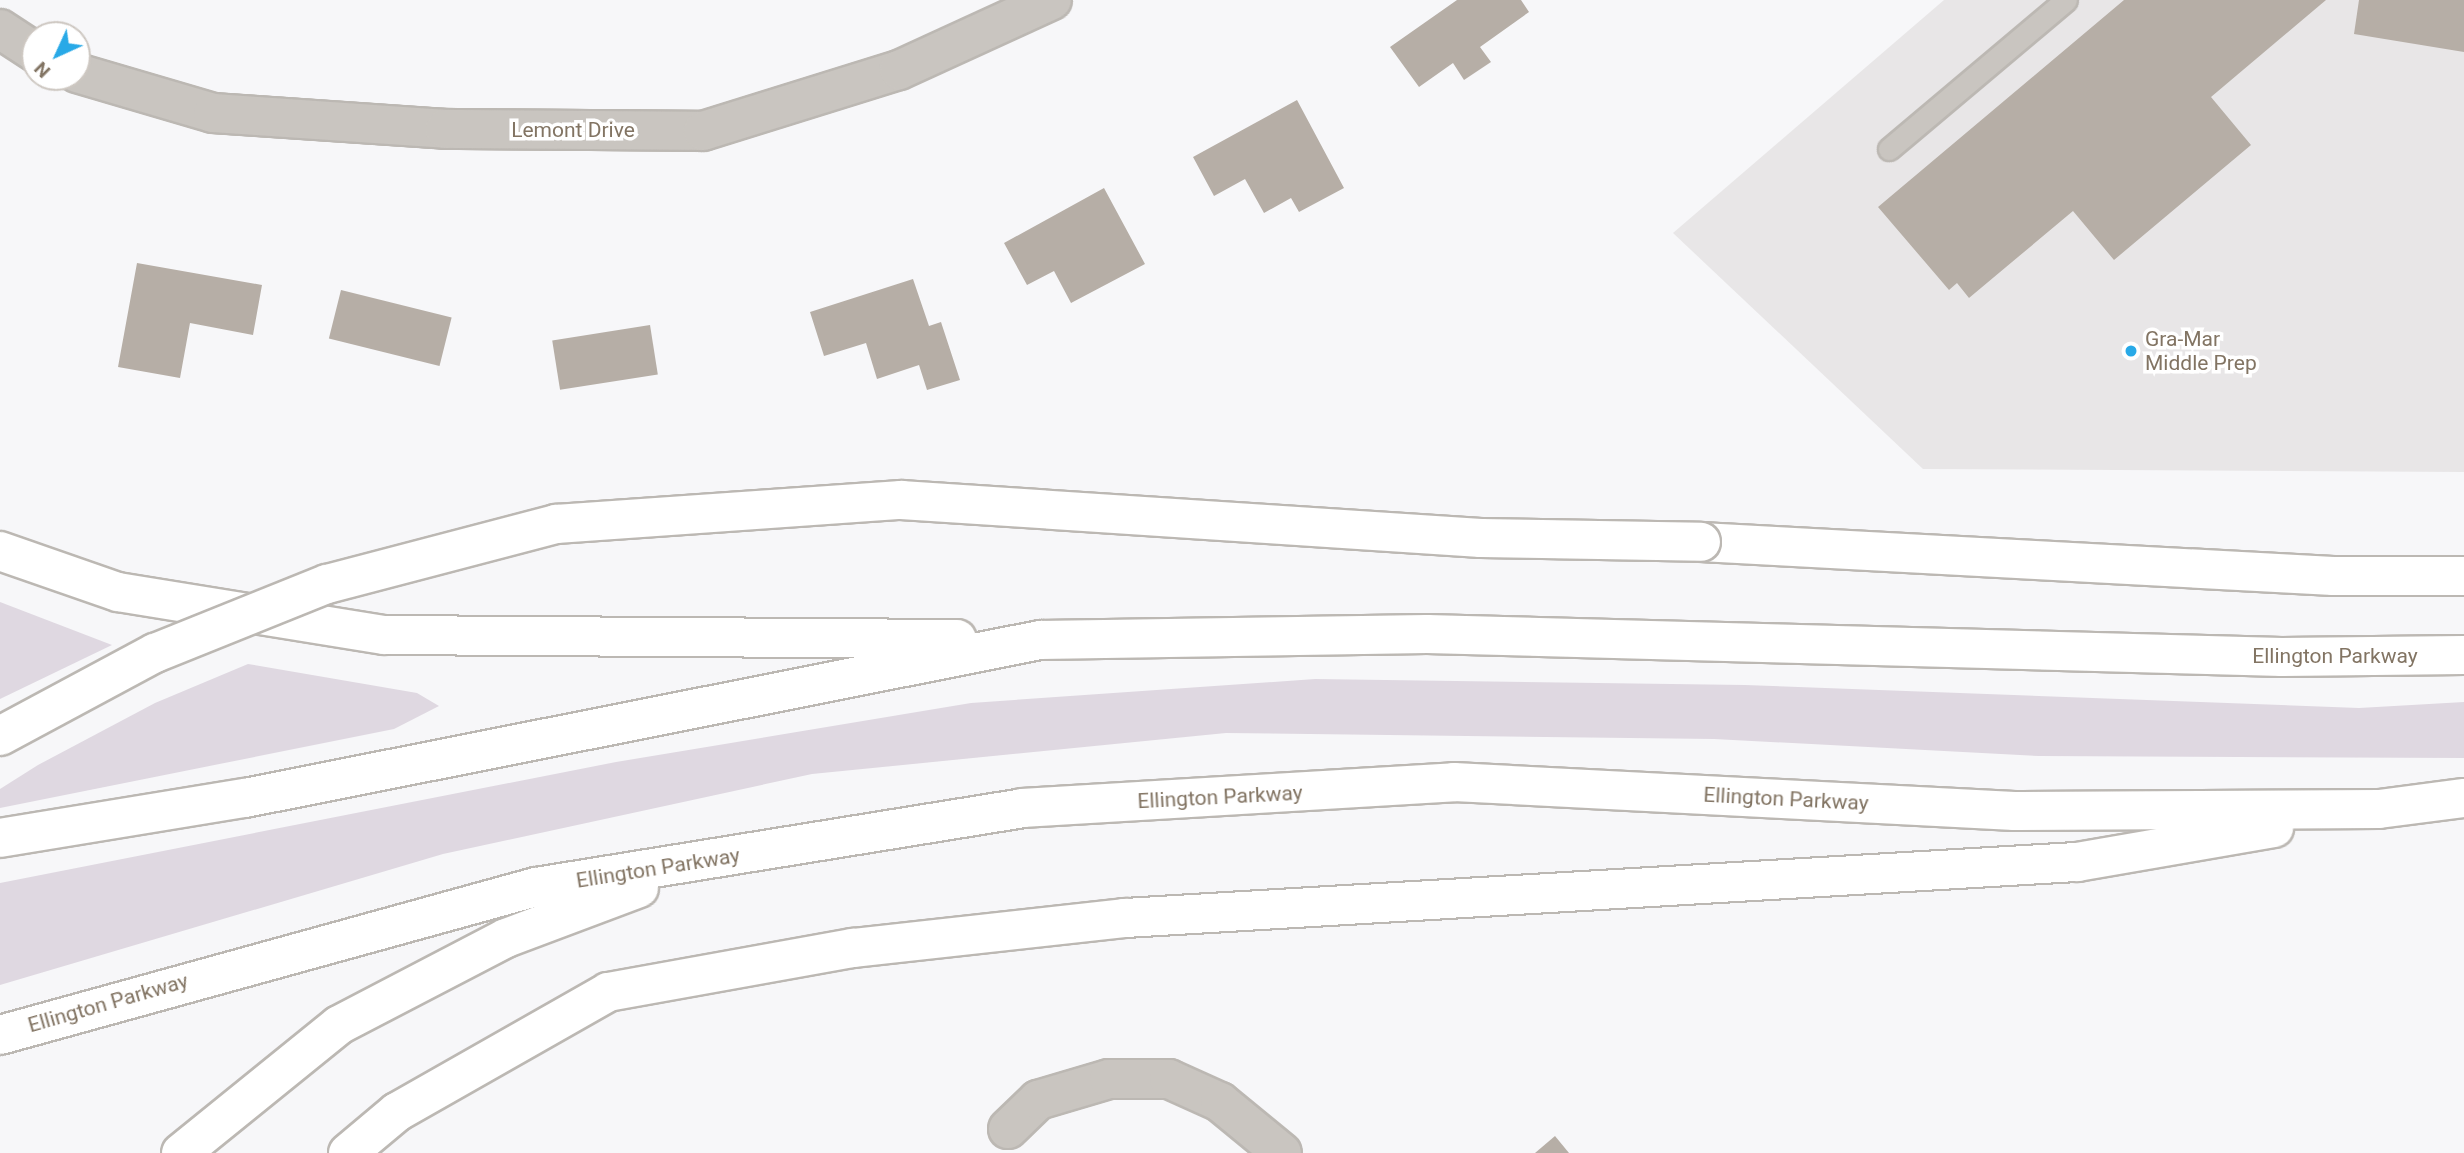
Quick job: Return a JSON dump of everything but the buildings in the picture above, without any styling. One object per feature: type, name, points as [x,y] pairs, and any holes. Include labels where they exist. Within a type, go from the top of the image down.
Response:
[{"type":"highway","points":[[0,736],[155,653],[327,583],[556,524],[901,500],[1481,538],[1702,541],[2333,576],[2464,576]]},
{"type":"highway","points":[[0,551],[118,592],[384,635],[1040,640]]},
{"type":"highway","name":"Ellington Parkway","points":[[0,838],[245,798],[1040,640],[1427,634],[2282,657],[2464,655]]},
{"type":"highway","name":"Ellington Parkway","points":[[0,1035],[536,887],[1022,808],[1454,782],[2014,811],[2379,809],[2464,798]]},
{"type":"highway","points":[[348,1153],[397,1112],[608,992],[853,947],[1125,918],[2077,862],[2379,809]]},
{"type":"highway","points":[[181,1153],[340,1025],[506,937],[716,859]]},
{"type":"street","name":"Lemont Drive","points":[[91,77],[213,113],[445,129],[703,131],[899,70],[1052,0]]},
{"type":"street","points":[[0,29],[21,43]]},
{"type":"street","points":[[1008,1129],[1038,1100],[1109,1079],[1169,1079],[1220,1102],[1282,1153]]},
{"type":"lane","points":[[1889,149],[2066,0]]},
{"type":"shaded area","name":"Gra-Mar Middle Prep","points":[[1944,0],[2464,0],[2464,472],[1923,469],[1673,233]]},
{"type":"shaded area","points":[[0,602],[112,645],[0,699]]},
{"type":"shaded area","points":[[248,664],[417,693],[439,706],[394,729],[0,808],[0,789],[38,765],[155,703]]},
{"type":"shaded area","points":[[1315,679],[1745,685],[2359,708],[2464,702],[2464,758],[2039,756],[1714,739],[1226,733],[812,774],[443,854],[0,985],[0,883],[616,762],[971,703]]},
{"type":"place","name":"Gra-Mar Middle Prep","points":[[2131,351]]}]
